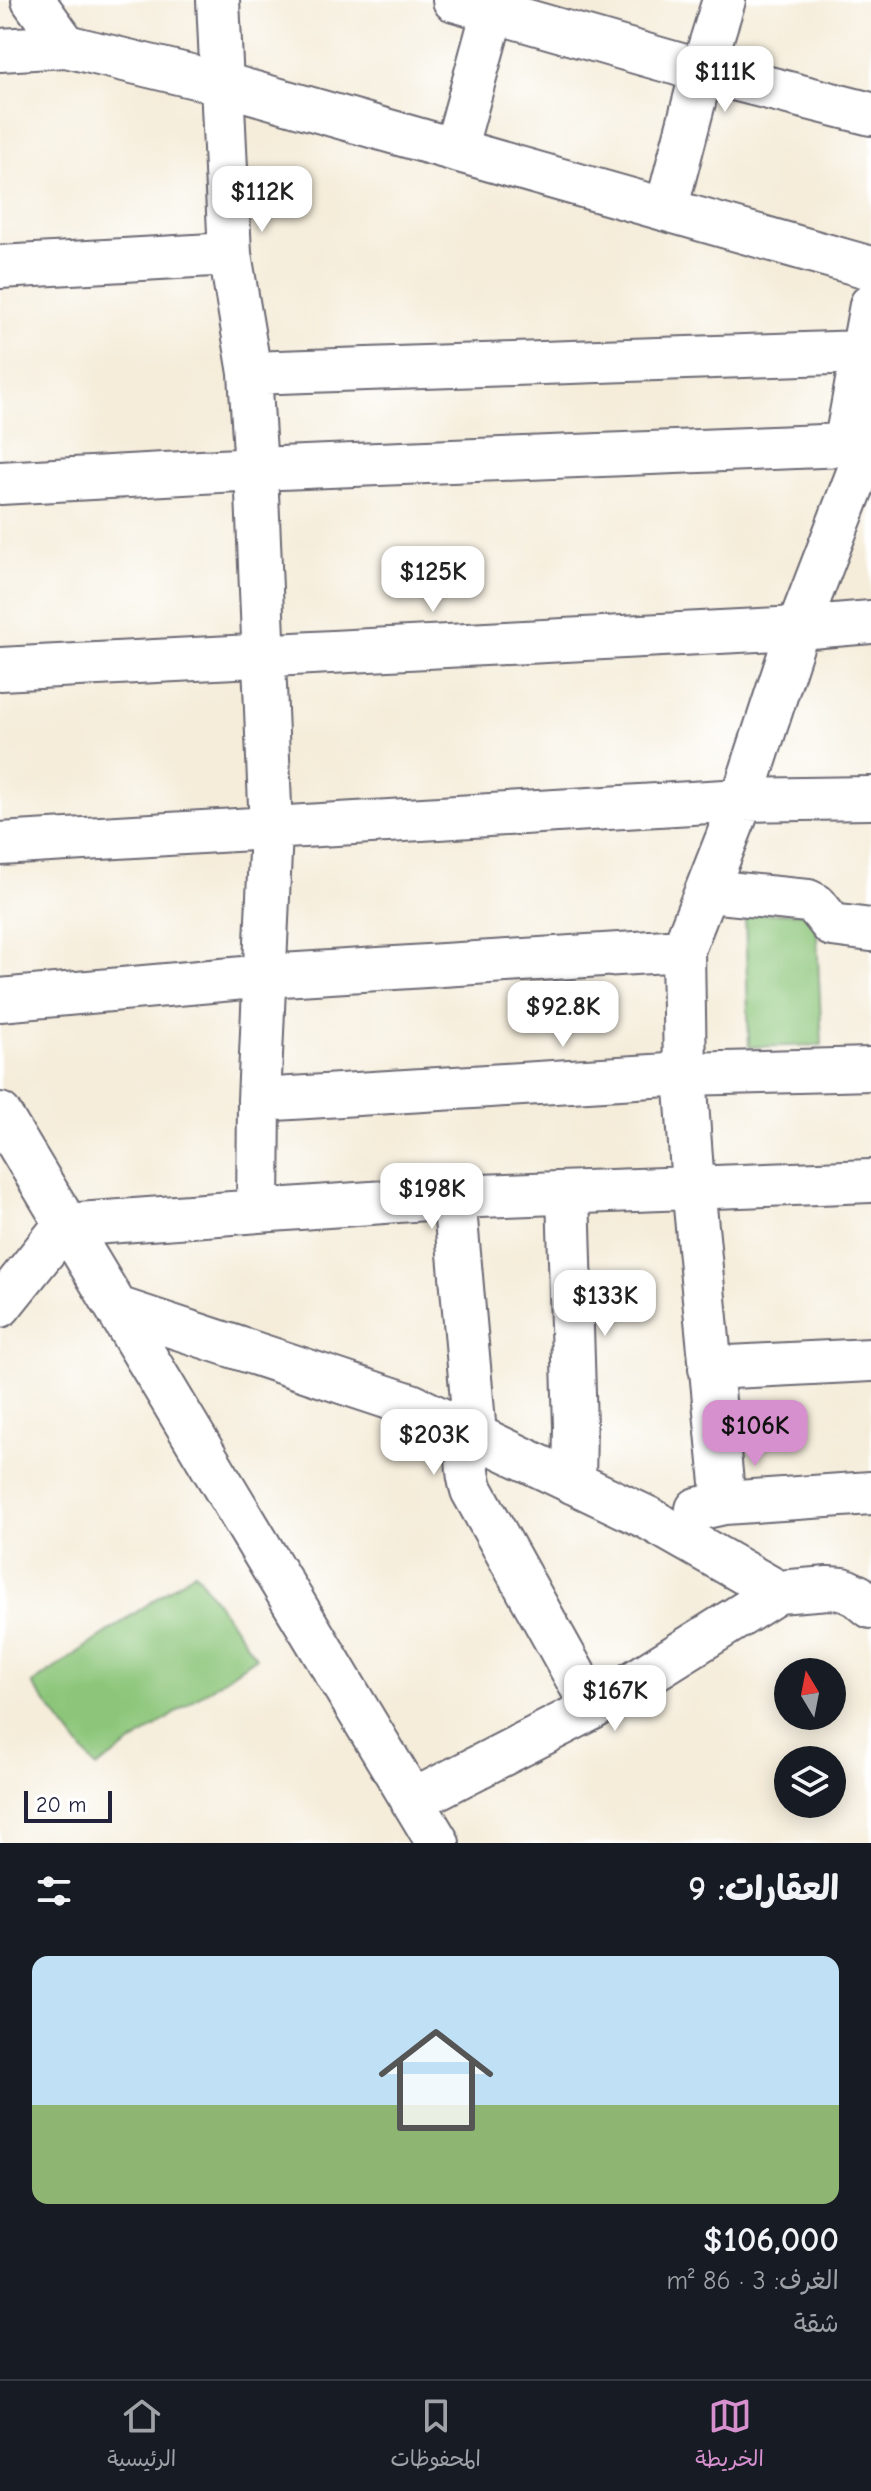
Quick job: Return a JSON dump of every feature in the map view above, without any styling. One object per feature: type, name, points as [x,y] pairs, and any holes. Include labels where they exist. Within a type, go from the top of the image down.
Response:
[{"type":"street","points":[[218,0],[230,254],[250,373],[271,830],[259,1100],[258,1210]]},
{"type":"street","points":[[666,210],[724,0]]},
{"type":"street","points":[[36,3],[66,46]]},
{"type":"street","points":[[455,150],[481,4],[702,71],[871,114]]},
{"type":"street","points":[[0,50],[66,46],[220,83],[871,268]]},
{"type":"street","points":[[0,267],[230,254]]},
{"type":"street","points":[[724,1503],[693,1186],[685,1074],[683,950],[742,800],[862,445],[862,352],[871,305]]},
{"type":"street","points":[[250,373],[862,352]]},
{"type":"street","points":[[0,483],[256,469],[862,445]]},
{"type":"street","points":[[0,669],[871,622]]},
{"type":"street","points":[[0,844],[742,800],[871,798]]},
{"type":"street","points":[[708,891],[808,901],[816,905],[832,925],[871,930]]},
{"type":"street","points":[[0,1000],[266,976],[683,950]]},
{"type":"street","points":[[259,1100],[685,1074],[871,1069]]},
{"type":"street","points":[[0,1114],[438,1843]]},
{"type":"street","points":[[0,1306],[65,1225],[454,1197],[871,1181]]},
{"type":"street","points":[[568,1193],[574,1483]]},
{"type":"street","points":[[454,1197],[475,1434],[469,1445],[467,1475],[472,1490],[593,1708]]},
{"type":"street","points":[[117,1308],[411,1405],[648,1518],[778,1592]]},
{"type":"street","points":[[710,1368],[871,1360]]},
{"type":"street","points":[[648,1518],[724,1503],[871,1493]]},
{"type":"street","points":[[412,1801],[593,1708],[778,1592],[843,1589],[871,1607]]},
{"type":"green space","points":[[816,913],[822,1045],[749,1047],[745,914]]},
{"type":"green space","points":[[195,1572],[256,1657],[96,1768],[32,1684]]}]
